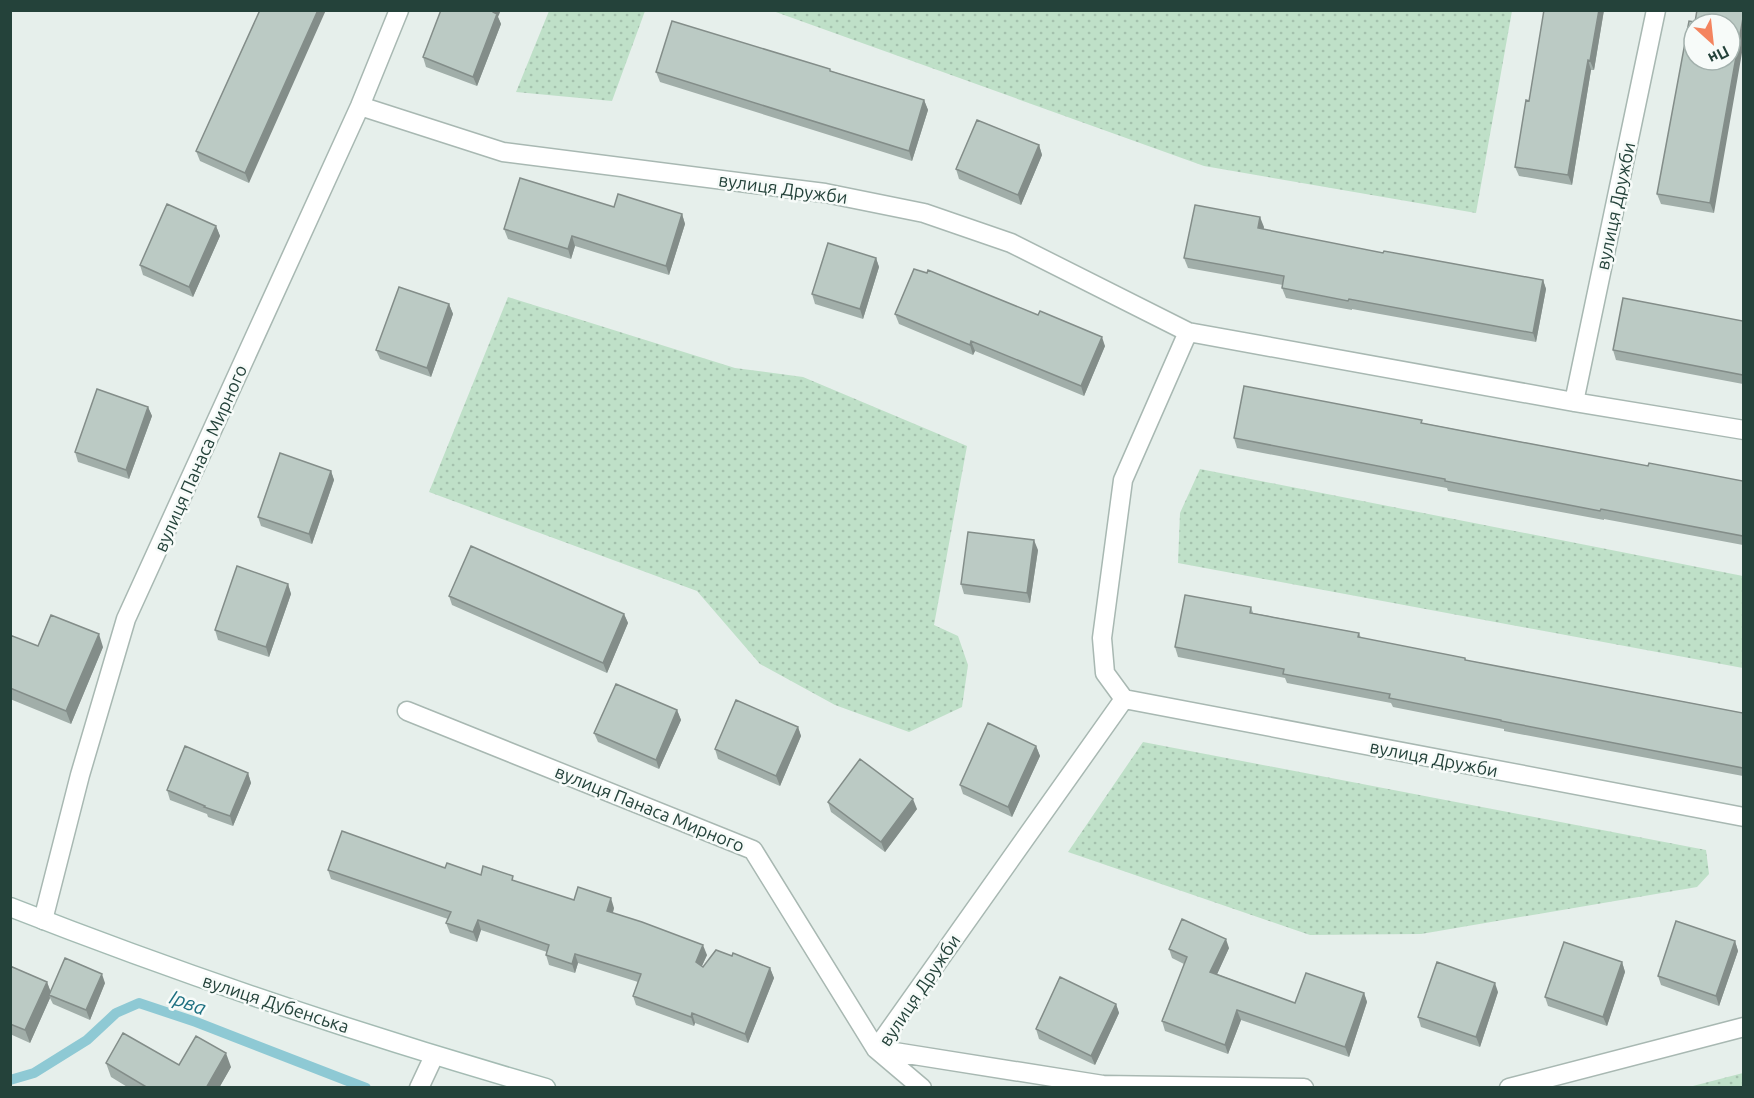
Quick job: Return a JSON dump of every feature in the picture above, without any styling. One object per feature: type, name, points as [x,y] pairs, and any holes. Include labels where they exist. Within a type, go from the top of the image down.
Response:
[{"type":"street","name":"вулиця Панаса Мирного","points":[[43,920],[80,775],[126,620],[360,106],[399,10]]},
{"type":"street","name":"вулиця Дружби","points":[[1574,402],[1656,10]]},
{"type":"street","name":"вулиця Дружби","points":[[360,106],[503,152],[825,192],[924,213],[1011,243],[1188,332],[1574,402],[1743,430]]},
{"type":"street","points":[[1124,699],[1105,673],[1102,638],[1123,480],[1188,332]]},
{"type":"street","name":"вулиця Дружби","points":[[1304,1088],[1103,1085],[876,1049],[1124,699],[1743,817]]},
{"type":"street","name":"вулиця Панаса Мирного","points":[[407,711],[753,850],[876,1049],[922,1088]]},
{"type":"street","name":"вулиця Дубенська","points":[[10,907],[158,964],[434,1056],[546,1088]]},
{"type":"street","points":[[1509,1088],[1743,1027]]},
{"type":"street","points":[[419,1088],[434,1056]]},
{"type":"green space","points":[[1512,10],[1476,213],[1204,166],[773,11]]},
{"type":"green space","points":[[549,11],[645,11],[612,101],[516,92]]},
{"type":"green space","points":[[508,297],[735,368],[803,377],[967,446],[934,625],[958,636],[968,665],[962,707],[909,732],[835,705],[760,664],[697,591],[429,492]]},
{"type":"green space","points":[[1200,469],[1743,576],[1743,668],[1178,563],[1180,513]]},
{"type":"green space","points":[[1143,742],[1706,850],[1709,874],[1697,887],[1421,934],[1310,935],[1068,852]]},
{"type":"green space","points":[[1743,1073],[1743,1087],[1689,1087]]},
{"type":"building","points":[[260,10],[318,10],[245,173],[196,151]]},
{"type":"building","points":[[441,10],[493,10],[497,14],[473,77],[423,57]]},
{"type":"building","points":[[1544,10],[1599,10],[1568,175],[1515,167]]},
{"type":"building","points":[[1697,10],[1743,10],[1742,24],[1742,12],[1697,12]]},
{"type":"building","points":[[672,21],[924,100],[909,151],[656,72]]},
{"type":"building","points":[[1682,59],[1682,72],[1733,72],[1710,203],[1657,194]]},
{"type":"building","points":[[977,120],[1039,145],[1018,195],[956,169]]},
{"type":"building","points":[[520,178],[614,207],[618,194],[682,214],[666,266],[572,236],[568,249],[504,229]]},
{"type":"building","points":[[167,204],[216,226],[189,287],[140,265]]},
{"type":"building","points":[[1195,205],[1260,217],[1258,228],[1383,253],[1384,251],[1543,280],[1533,333],[1282,288],[1284,276],[1184,258]]},
{"type":"building","points":[[828,243],[876,258],[860,309],[812,294]]},
{"type":"building","points":[[914,269],[927,273],[928,270],[1038,315],[1040,311],[1102,337],[1081,386],[971,341],[970,345],[895,314]]},
{"type":"building","points":[[399,287],[449,304],[427,368],[376,350]]},
{"type":"building","points":[[1623,298],[1743,321],[1743,375],[1613,350]]},
{"type":"building","points":[[1244,386],[1422,420],[1421,423],[1648,466],[1649,463],[1743,481],[1743,536],[1601,509],[1600,511],[1234,438]]},
{"type":"building","points":[[97,389],[148,407],[126,470],[75,452]]},
{"type":"building","points":[[280,453],[331,471],[309,534],[258,517]]},
{"type":"building","points":[[968,532],[1034,540],[1027,593],[961,584]]},
{"type":"building","points":[[471,546],[624,614],[603,663],[449,596]]},
{"type":"building","points":[[237,566],[288,584],[266,647],[215,630]]},
{"type":"building","points":[[1185,595],[1251,607],[1250,613],[1359,633],[1358,637],[1465,658],[1465,660],[1743,713],[1743,768],[1389,698],[1390,694],[1283,674],[1284,669],[1175,647]]},
{"type":"building","points":[[51,615],[99,634],[66,711],[10,688],[10,635],[38,646]]},
{"type":"building","points":[[616,684],[677,710],[656,760],[594,733]]},
{"type":"building","points":[[736,700],[798,727],[776,776],[715,749]]},
{"type":"building","points":[[988,723],[1036,746],[1008,807],[960,785]]},
{"type":"building","points":[[185,746],[248,773],[230,816],[167,790]]},
{"type":"building","points":[[860,759],[913,799],[881,842],[828,802]]},
{"type":"building","points":[[342,831],[445,868],[447,863],[481,875],[483,866],[513,876],[512,880],[574,900],[578,887],[611,898],[607,911],[703,945],[696,962],[703,967],[716,950],[732,956],[733,953],[770,968],[745,1034],[692,1013],[691,1017],[633,996],[641,974],[575,954],[572,964],[546,955],[549,945],[478,920],[473,932],[446,923],[451,912],[328,870]]},
{"type":"building","points":[[1182,919],[1226,939],[1210,972],[1295,1003],[1306,973],[1364,993],[1345,1047],[1237,1010],[1225,1045],[1162,1021],[1187,957],[1169,949]]},
{"type":"building","points":[[1676,921],[1735,941],[1716,996],[1658,976]]},
{"type":"building","points":[[1564,942],[1622,962],[1603,1017],[1545,997]]},
{"type":"building","points":[[65,958],[102,974],[86,1010],[49,995]]},
{"type":"building","points":[[1437,962],[1495,983],[1476,1037],[1418,1017]]},
{"type":"building","points":[[10,966],[47,982],[25,1030],[10,1024]]},
{"type":"building","points":[[1060,977],[1116,1004],[1091,1056],[1036,1029]]},
{"type":"building","points":[[123,1033],[179,1065],[196,1036],[226,1053],[206,1088],[148,1088],[106,1063]]},
{"type":"waterway","name":"Ірва","points":[[10,1080],[34,1073],[87,1040],[116,1013],[139,1003],[196,1022],[366,1088]]}]
